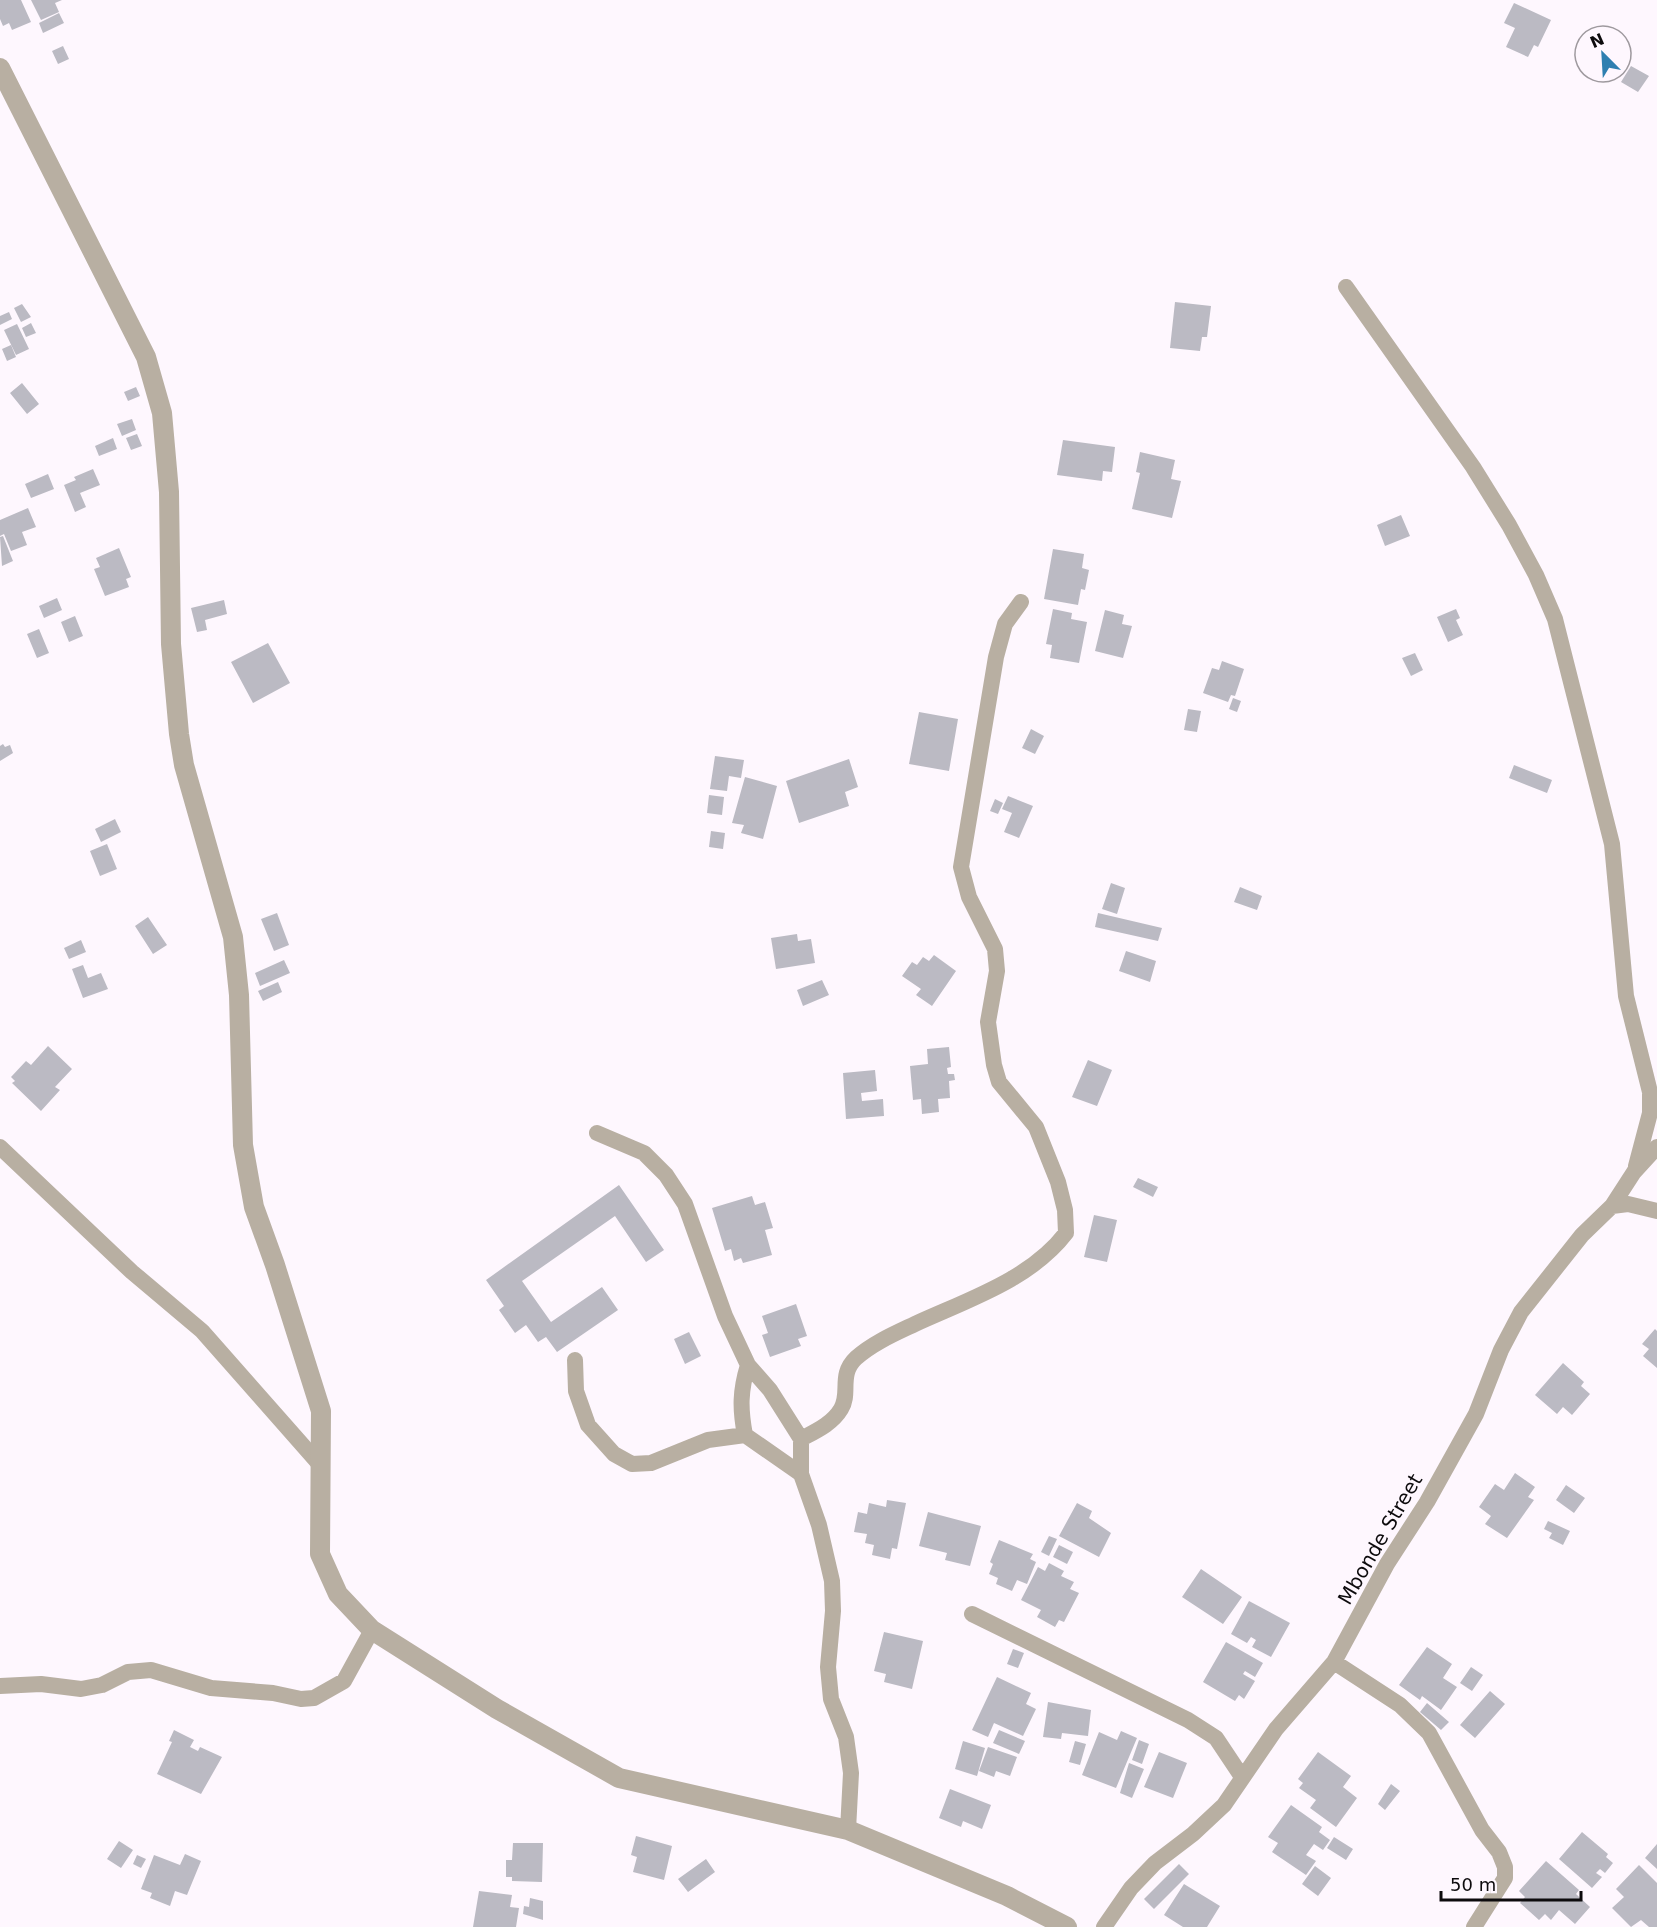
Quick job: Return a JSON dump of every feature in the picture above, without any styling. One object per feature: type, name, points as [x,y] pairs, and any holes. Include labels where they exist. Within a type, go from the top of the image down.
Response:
[{"type":"street","points":[[0,68],[146,357],[162,413],[169,492],[171,644],[179,734],[193,798],[233,937],[239,995],[243,1145],[254,1207],[275,1264],[321,1411],[320,1554],[338,1594],[372,1630],[497,1709],[619,1778],[848,1830],[1007,1896],[1067,1927]]},
{"type":"street","points":[[1346,287],[1497,505],[1536,575],[1555,619],[1612,844],[1626,996],[1650,1092],[1643,1145],[1634,1172]]},
{"type":"street","points":[[801,1439],[825,1426],[842,1408],[847,1369],[856,1358],[881,1340],[1005,1282],[1040,1260],[1066,1233],[1065,1210],[1058,1182],[1036,1127],[999,1082],[993,1065],[988,1022],[997,971],[995,949],[969,897],[961,867],[996,657],[1005,624],[1021,602]]},
{"type":"street","points":[[597,1133],[645,1154],[666,1175],[685,1204],[725,1316],[748,1365],[770,1390],[801,1439],[801,1474],[819,1525],[832,1581],[833,1611],[828,1667],[831,1699],[846,1737],[850,1764],[848,1830]]},
{"type":"street","name":"Mbonde Street","points":[[1104,1927],[1131,1888],[1155,1863],[1193,1834],[1224,1805],[1276,1729],[1334,1662],[1387,1564],[1427,1503],[1476,1414],[1502,1350],[1521,1312],[1582,1235],[1612,1206],[1634,1172],[1657,1146]]},
{"type":"street","points":[[0,1147],[132,1272],[202,1331],[321,1466]]},
{"type":"street","points":[[1612,1206],[1628,1204],[1657,1211]]},
{"type":"street","points":[[575,1360],[576,1391],[588,1425],[614,1454],[633,1464],[651,1463],[708,1440],[746,1435],[801,1474]]},
{"type":"street","points":[[746,1435],[740,1392],[748,1365]]},
{"type":"street","points":[[972,1614],[1188,1720],[1215,1738],[1242,1777]]},
{"type":"street","points":[[0,1686],[41,1684],[81,1689],[102,1685],[128,1672],[151,1670],[211,1688],[273,1693],[301,1699],[314,1698],[344,1681],[372,1630]]},
{"type":"street","points":[[1334,1662],[1400,1705],[1429,1733],[1482,1830],[1499,1851],[1505,1867],[1505,1878],[1474,1927]]},
{"type":"building","points":[[0,0],[21,0],[31,22],[12,30],[9,23],[3,26],[0,19]]},
{"type":"building","points":[[31,0],[62,0],[55,3],[59,12],[41,20]]},
{"type":"building","points":[[1514,3],[1551,20],[1538,47],[1534,45],[1528,57],[1506,47],[1515,28],[1504,23]]},
{"type":"building","points":[[59,13],[64,23],[43,33],[39,23]]},
{"type":"building","points":[[63,46],[69,59],[58,64],[52,51]]},
{"type":"building","points":[[1633,67],[1649,76],[1638,92],[1624,84],[1633,84]]},
{"type":"building","points":[[1175,302],[1211,306],[1207,337],[1202,337],[1200,351],[1170,348]]},
{"type":"building","points":[[22,304],[31,317],[21,322],[14,308]]},
{"type":"building","points":[[9,312],[12,319],[0,325],[0,316]]},
{"type":"building","points":[[31,323],[36,333],[26,337],[22,328]]},
{"type":"building","points":[[17,324],[29,349],[16,355],[4,330]]},
{"type":"building","points":[[11,345],[16,357],[7,361],[2,349]]},
{"type":"building","points":[[22,383],[39,404],[27,414],[10,393]]},
{"type":"building","points":[[136,387],[140,396],[128,401],[124,392]]},
{"type":"building","points":[[132,419],[136,430],[122,436],[117,424]]},
{"type":"building","points":[[137,434],[142,446],[131,450],[126,438]]},
{"type":"building","points":[[113,438],[117,449],[99,456],[95,446]]},
{"type":"building","points":[[1063,440],[1115,447],[1112,472],[1103,471],[1102,481],[1057,475]]},
{"type":"building","points":[[1140,452],[1175,460],[1171,479],[1181,481],[1172,518],[1132,509],[1140,473],[1136,472]]},
{"type":"building","points":[[93,469],[100,485],[80,493],[86,507],[75,512],[64,485],[76,480],[74,477]]},
{"type":"building","points":[[48,474],[54,489],[31,498],[25,484]]},
{"type":"building","points":[[28,508],[36,527],[22,532],[27,545],[11,551],[4,534],[0,536],[0,520]]},
{"type":"building","points":[[1401,515],[1410,536],[1385,546],[1377,525]]},
{"type":"building","points":[[3,536],[13,561],[2,566],[0,537]]},
{"type":"building","points":[[119,548],[131,577],[126,579],[129,587],[105,596],[94,569],[100,567],[96,558]]},
{"type":"building","points":[[1053,549],[1084,554],[1082,568],[1089,570],[1085,590],[1081,589],[1078,605],[1044,599]]},
{"type":"building","points":[[57,598],[62,610],[44,618],[39,606]]},
{"type":"building","points":[[224,600],[227,614],[205,620],[207,630],[197,632],[191,608]]},
{"type":"building","points":[[1053,609],[1072,613],[1071,619],[1087,622],[1079,663],[1050,658],[1052,645],[1046,644]]},
{"type":"building","points":[[1456,609],[1460,618],[1456,620],[1463,635],[1448,642],[1437,617]]},
{"type":"building","points":[[1105,610],[1124,615],[1122,624],[1132,626],[1123,658],[1095,651]]},
{"type":"building","points":[[75,616],[83,636],[69,642],[61,622]]},
{"type":"building","points":[[39,629],[49,653],[37,658],[27,634]]},
{"type":"building","points":[[268,643],[290,683],[253,703],[231,662]]},
{"type":"building","points":[[1415,653],[1423,670],[1411,676],[1402,658]]},
{"type":"building","points":[[1222,661],[1244,669],[1235,696],[1231,695],[1228,702],[1203,693],[1212,668],[1219,670]]},
{"type":"building","points":[[1233,698],[1241,701],[1237,712],[1229,709]]},
{"type":"building","points":[[1188,709],[1201,711],[1197,732],[1184,730]]},
{"type":"building","points":[[919,712],[958,719],[949,771],[909,764]]},
{"type":"building","points":[[1031,729],[1044,736],[1035,754],[1022,748]]},
{"type":"building","points":[[3,744],[5,747],[10,745],[13,753],[0,761],[0,746]]},
{"type":"building","points":[[715,756],[744,760],[741,778],[729,776],[727,791],[710,789]]},
{"type":"building","points":[[849,759],[858,787],[845,792],[849,806],[799,823],[786,781]]},
{"type":"building","points":[[1514,765],[1552,780],[1547,793],[1509,778]]},
{"type":"building","points":[[745,777],[777,786],[763,839],[741,833],[744,825],[732,823]]},
{"type":"building","points":[[709,795],[724,797],[722,815],[707,813]]},
{"type":"building","points":[[1008,796],[1033,806],[1019,838],[1004,832],[1012,813],[1002,809]]},
{"type":"building","points":[[995,799],[1003,803],[998,814],[990,811]]},
{"type":"building","points":[[115,819],[121,832],[101,842],[95,829]]},
{"type":"building","points":[[711,831],[725,833],[723,849],[709,847]]},
{"type":"building","points":[[107,844],[117,869],[100,876],[90,851]]},
{"type":"building","points":[[1111,883],[1125,888],[1117,914],[1102,909]]},
{"type":"building","points":[[1240,887],[1262,896],[1257,910],[1234,902]]},
{"type":"building","points":[[277,913],[289,945],[274,951],[261,919]]},
{"type":"building","points":[[1098,913],[1162,928],[1158,941],[1095,927]]},
{"type":"building","points":[[148,917],[167,945],[153,954],[135,926]]},
{"type":"building","points":[[797,934],[798,941],[811,939],[815,963],[776,969],[771,938]]},
{"type":"building","points":[[81,940],[86,952],[69,959],[64,948]]},
{"type":"building","points":[[1126,951],[1156,961],[1150,982],[1119,971]]},
{"type":"building","points":[[934,955],[956,971],[932,1006],[916,995],[921,989],[902,976],[912,962],[917,965],[923,957],[929,961]]},
{"type":"building","points":[[284,960],[290,973],[260,986],[255,973]]},
{"type":"building","points":[[83,965],[88,978],[101,973],[108,989],[83,998],[72,969]]},
{"type":"building","points":[[822,980],[829,995],[803,1006],[797,990]]},
{"type":"building","points":[[278,982],[282,992],[263,1001],[258,991]]},
{"type":"building","points":[[48,1046],[72,1069],[55,1087],[60,1090],[41,1111],[12,1083],[15,1081],[11,1077],[26,1061],[31,1065]]},
{"type":"building","points":[[949,1047],[951,1067],[947,1068],[948,1074],[954,1074],[955,1080],[949,1081],[950,1098],[938,1099],[939,1112],[922,1114],[921,1099],[913,1100],[910,1066],[928,1064],[927,1049]]},
{"type":"building","points":[[1088,1060],[1112,1070],[1097,1106],[1072,1097]]},
{"type":"building","points":[[875,1070],[877,1091],[861,1093],[862,1101],[883,1099],[884,1116],[846,1119],[843,1073]]},
{"type":"building","points":[[1138,1178],[1158,1187],[1153,1197],[1133,1187]]},
{"type":"building","points":[[619,1185],[664,1250],[646,1262],[615,1216],[522,1281],[551,1322],[602,1287],[618,1310],[557,1352],[546,1337],[538,1342],[526,1325],[515,1333],[499,1310],[504,1306],[486,1280]]},
{"type":"building","points":[[752,1196],[755,1205],[765,1202],[773,1228],[765,1230],[772,1255],[743,1263],[741,1258],[734,1261],[731,1249],[725,1251],[712,1208]]},
{"type":"building","points":[[1094,1215],[1117,1220],[1107,1262],[1084,1257]]},
{"type":"building","points":[[796,1304],[807,1336],[798,1339],[801,1346],[770,1357],[762,1335],[768,1333],[762,1316]]},
{"type":"building","points":[[1655,1329],[1657,1331],[1657,1368],[1643,1356],[1649,1349],[1642,1344]]},
{"type":"building","points":[[689,1332],[701,1356],[685,1364],[674,1339]]},
{"type":"building","points":[[1563,1363],[1584,1382],[1581,1386],[1590,1394],[1572,1415],[1563,1407],[1557,1414],[1535,1395]]},
{"type":"building","points":[[1515,1473],[1535,1487],[1528,1497],[1534,1500],[1507,1538],[1485,1524],[1491,1516],[1479,1507],[1495,1484],[1504,1490]]},
{"type":"building","points":[[1566,1485],[1585,1498],[1574,1513],[1556,1500]]},
{"type":"building","points":[[887,1500],[906,1503],[897,1549],[892,1548],[890,1559],[872,1555],[874,1545],[865,1543],[867,1534],[854,1532],[858,1512],[867,1514],[869,1503],[886,1507]]},
{"type":"building","points":[[1077,1503],[1092,1511],[1089,1518],[1111,1533],[1099,1557],[1059,1536]]},
{"type":"building","points":[[928,1512],[981,1526],[970,1566],[945,1560],[947,1553],[919,1546]]},
{"type":"building","points":[[1548,1521],[1570,1531],[1563,1545],[1549,1538],[1552,1533],[1544,1529]]},
{"type":"building","points":[[1049,1536],[1057,1539],[1049,1556],[1041,1552]]},
{"type":"building","points":[[999,1540],[1033,1554],[1030,1559],[1036,1562],[1027,1584],[1017,1580],[1012,1591],[996,1584],[998,1578],[989,1574],[993,1564],[990,1562]]},
{"type":"building","points":[[1059,1545],[1073,1552],[1067,1564],[1053,1557]]},
{"type":"building","points":[[1049,1563],[1064,1571],[1061,1576],[1074,1582],[1070,1589],[1079,1593],[1064,1622],[1059,1620],[1055,1627],[1037,1617],[1041,1610],[1021,1600],[1038,1567],[1045,1571]]},
{"type":"building","points":[[1201,1569],[1242,1597],[1223,1624],[1182,1597]]},
{"type":"building","points":[[1249,1601],[1290,1623],[1271,1657],[1252,1647],[1256,1640],[1251,1637],[1247,1643],[1231,1634]]},
{"type":"building","points":[[884,1632],[923,1641],[912,1689],[884,1682],[886,1674],[874,1671]]},
{"type":"building","points":[[1226,1642],[1263,1663],[1255,1677],[1245,1671],[1243,1674],[1255,1681],[1244,1699],[1239,1695],[1235,1701],[1203,1682]]},
{"type":"building","points":[[1427,1647],[1452,1664],[1443,1678],[1457,1687],[1441,1710],[1422,1696],[1420,1700],[1399,1685]]},
{"type":"building","points":[[1013,1649],[1024,1653],[1018,1668],[1007,1664]]},
{"type":"building","points":[[1471,1667],[1483,1675],[1472,1691],[1460,1683]]},
{"type":"building","points":[[997,1677],[1031,1693],[1026,1704],[1036,1709],[1023,1736],[994,1723],[988,1737],[972,1730]]},
{"type":"building","points":[[1490,1691],[1505,1704],[1475,1738],[1460,1725]]},
{"type":"building","points":[[1048,1702],[1091,1710],[1088,1736],[1062,1733],[1061,1739],[1043,1737]]},
{"type":"building","points":[[1427,1703],[1449,1722],[1441,1730],[1420,1712]]},
{"type":"building","points":[[174,1730],[194,1740],[190,1747],[198,1751],[200,1747],[222,1757],[201,1794],[157,1774],[172,1742],[169,1741]]},
{"type":"building","points":[[999,1730],[1025,1741],[1019,1754],[993,1743]]},
{"type":"building","points":[[1121,1731],[1137,1738],[1116,1788],[1082,1775],[1099,1732],[1117,1740]]},
{"type":"building","points":[[1139,1740],[1149,1744],[1142,1764],[1132,1760]]},
{"type":"building","points":[[963,1741],[985,1748],[977,1776],[955,1769]]},
{"type":"building","points":[[1075,1741],[1086,1744],[1080,1765],[1069,1762]]},
{"type":"building","points":[[988,1747],[1017,1757],[1010,1776],[996,1771],[994,1777],[979,1771]]},
{"type":"building","points":[[1159,1752],[1187,1763],[1173,1798],[1144,1787]]},
{"type":"building","points":[[1318,1752],[1351,1776],[1343,1787],[1357,1798],[1336,1827],[1310,1808],[1316,1800],[1299,1788],[1303,1783],[1298,1779]]},
{"type":"building","points":[[1129,1763],[1144,1769],[1132,1798],[1120,1793]]},
{"type":"building","points":[[1391,1784],[1400,1791],[1385,1810],[1378,1804]]},
{"type":"building","points":[[950,1789],[991,1805],[982,1829],[963,1821],[961,1827],[939,1818]]},
{"type":"building","points":[[1291,1805],[1322,1827],[1319,1832],[1330,1840],[1323,1850],[1314,1844],[1306,1855],[1316,1861],[1306,1875],[1272,1852],[1278,1843],[1268,1837]]},
{"type":"building","points":[[1582,1832],[1608,1854],[1606,1857],[1613,1863],[1605,1873],[1600,1869],[1596,1873],[1602,1877],[1592,1888],[1559,1859]]},
{"type":"building","points":[[636,1836],[672,1846],[664,1880],[633,1872],[637,1857],[631,1855]]},
{"type":"building","points":[[1334,1837],[1353,1849],[1346,1860],[1327,1848]]},
{"type":"building","points":[[119,1841],[133,1850],[121,1868],[107,1859]]},
{"type":"building","points":[[513,1843],[543,1843],[542,1882],[512,1881],[512,1877],[506,1877],[506,1860],[512,1860]]},
{"type":"building","points":[[1657,1844],[1657,1869],[1645,1858]]},
{"type":"building","points":[[185,1854],[201,1861],[187,1895],[175,1891],[170,1906],[150,1898],[152,1893],[141,1889],[154,1855],[180,1865]]},
{"type":"building","points":[[137,1855],[146,1859],[141,1868],[133,1864]]},
{"type":"building","points":[[706,1859],[715,1872],[688,1892],[678,1879]]},
{"type":"building","points":[[1546,1861],[1579,1890],[1576,1894],[1590,1907],[1575,1924],[1559,1910],[1551,1920],[1545,1914],[1539,1920],[1520,1903],[1525,1897],[1519,1891]]},
{"type":"building","points":[[1179,1864],[1189,1874],[1154,1909],[1144,1899]]},
{"type":"building","points":[[1639,1865],[1657,1883],[1657,1927],[1649,1927],[1641,1920],[1631,1927],[1612,1908],[1624,1897],[1616,1889]]},
{"type":"building","points":[[1315,1866],[1331,1878],[1318,1896],[1302,1884]]},
{"type":"building","points":[[1184,1884],[1220,1906],[1207,1927],[1183,1927],[1164,1915]]},
{"type":"building","points":[[479,1891],[512,1895],[510,1907],[519,1908],[516,1927],[473,1927]]},
{"type":"building","points":[[530,1898],[543,1901],[543,1920],[523,1914],[524,1906],[529,1907]]}]
